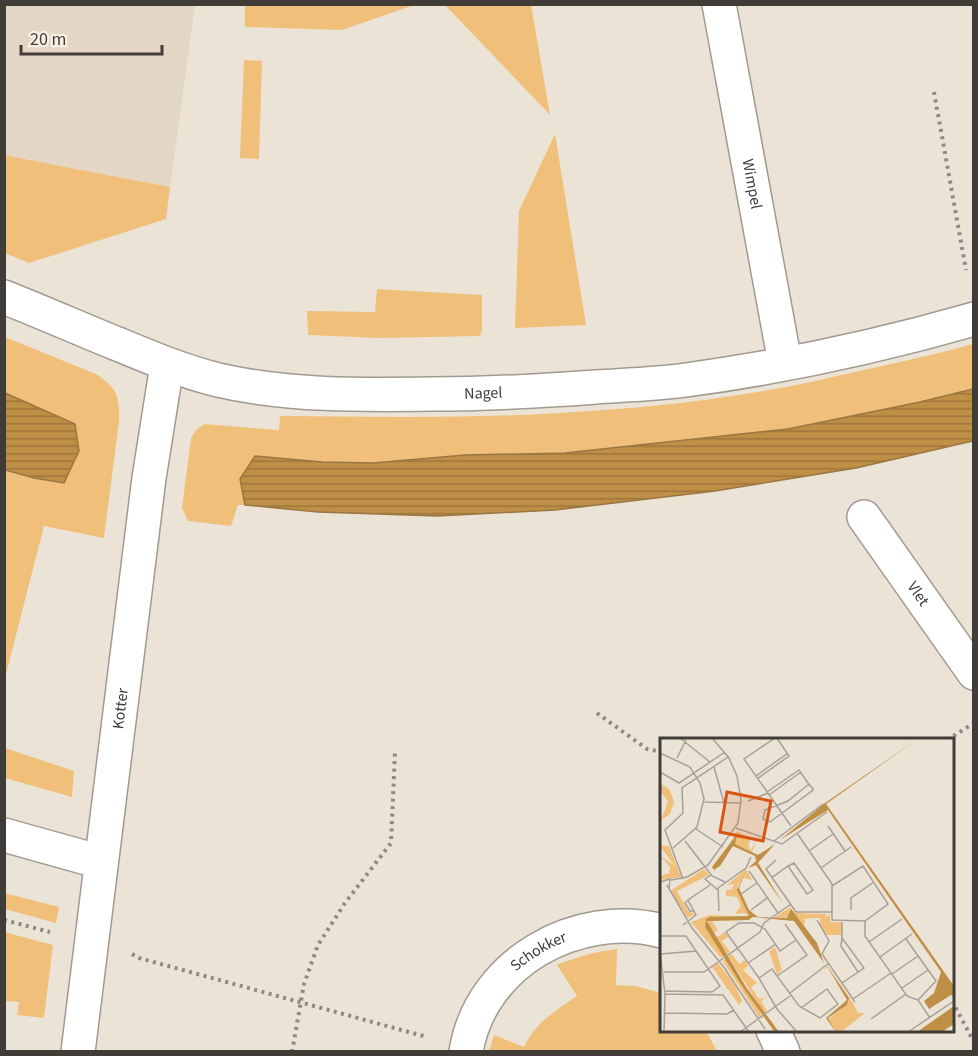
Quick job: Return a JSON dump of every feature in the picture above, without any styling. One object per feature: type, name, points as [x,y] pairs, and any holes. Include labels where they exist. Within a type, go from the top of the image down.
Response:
[{"type":"street","name":"Wimpel","points":[[719,4],[785,363]]},
{"type":"street","name":"Nagel","points":[[4,297],[166,365],[219,380],[323,393],[388,395],[546,391],[663,382],[785,363],[898,339],[974,318]]},
{"type":"street","name":"Kotter","points":[[78,1052],[149,478],[166,365]]},
{"type":"street","name":"Vlet","points":[[864,517],[974,673]]},
{"type":"street","points":[[4,835],[101,862]]},
{"type":"street","name":"Schokker","points":[[466,1049],[476,1019],[489,993],[502,977],[544,946],[582,930],[613,925],[637,926],[660,931]]},
{"type":"street","points":[[774,1032],[783,1052]]},
{"type":"path","points":[[934,92],[966,270]]},
{"type":"path","points":[[597,713],[647,749],[660,752]]},
{"type":"path","points":[[950,738],[974,723]]},
{"type":"path","points":[[292,1052],[304,984],[318,945],[345,903],[391,843],[395,753]]},
{"type":"path","points":[[4,920],[53,933]]},
{"type":"path","points":[[126,950],[139,958],[466,1049]]},
{"type":"path","points":[[954,1005],[974,1042]]},
{"type":"shaded area","points":[[245,4],[414,5],[342,30],[245,27]]},
{"type":"shaded area","points":[[4,5],[195,5],[170,187],[5,155]]},
{"type":"shaded area","points":[[445,5],[531,5],[550,115]]},
{"type":"shaded area","points":[[244,60],[262,61],[259,159],[240,158]]},
{"type":"shaded area","points":[[555,134],[586,325],[515,328],[519,211]]},
{"type":"shaded area","points":[[4,155],[170,187],[166,219],[29,263],[5,253]]},
{"type":"shaded area","points":[[377,289],[482,295],[480,336],[380,338],[308,335],[307,311],[375,312]]},
{"type":"shaded area","points":[[5,337],[96,374],[116,393],[119,421],[104,538],[44,526],[5,678],[5,470],[34,478],[75,424],[5,393]]},
{"type":"shaded area","points":[[973,344],[973,389],[920,402],[788,429],[565,453],[465,455],[373,463],[322,462],[240,479],[245,505],[238,505],[231,526],[188,521],[182,508],[191,438],[200,426],[205,424],[279,430],[280,416],[482,416],[654,406],[787,387]]},
{"type":"shaded area","points":[[973,389],[973,441],[856,468],[715,491],[555,510],[437,516],[318,512],[245,505],[240,479],[255,456],[322,462],[373,463],[465,455],[565,453],[788,429]]},
{"type":"shaded area","points":[[5,393],[75,424],[79,451],[64,483],[5,470]]},
{"type":"shaded area","points":[[5,748],[74,771],[72,797],[5,778]]},
{"type":"shaded area","points":[[4,893],[59,907],[56,923],[5,909]]},
{"type":"shaded area","points":[[4,932],[53,945],[44,1018],[17,1015],[19,1002],[5,1001]]},
{"type":"shaded area","points":[[617,949],[616,985],[635,986],[660,993],[660,1032],[707,1032],[717,1051],[489,1051],[494,1035],[524,1047],[540,1024],[577,996],[557,965],[601,951]]}]
